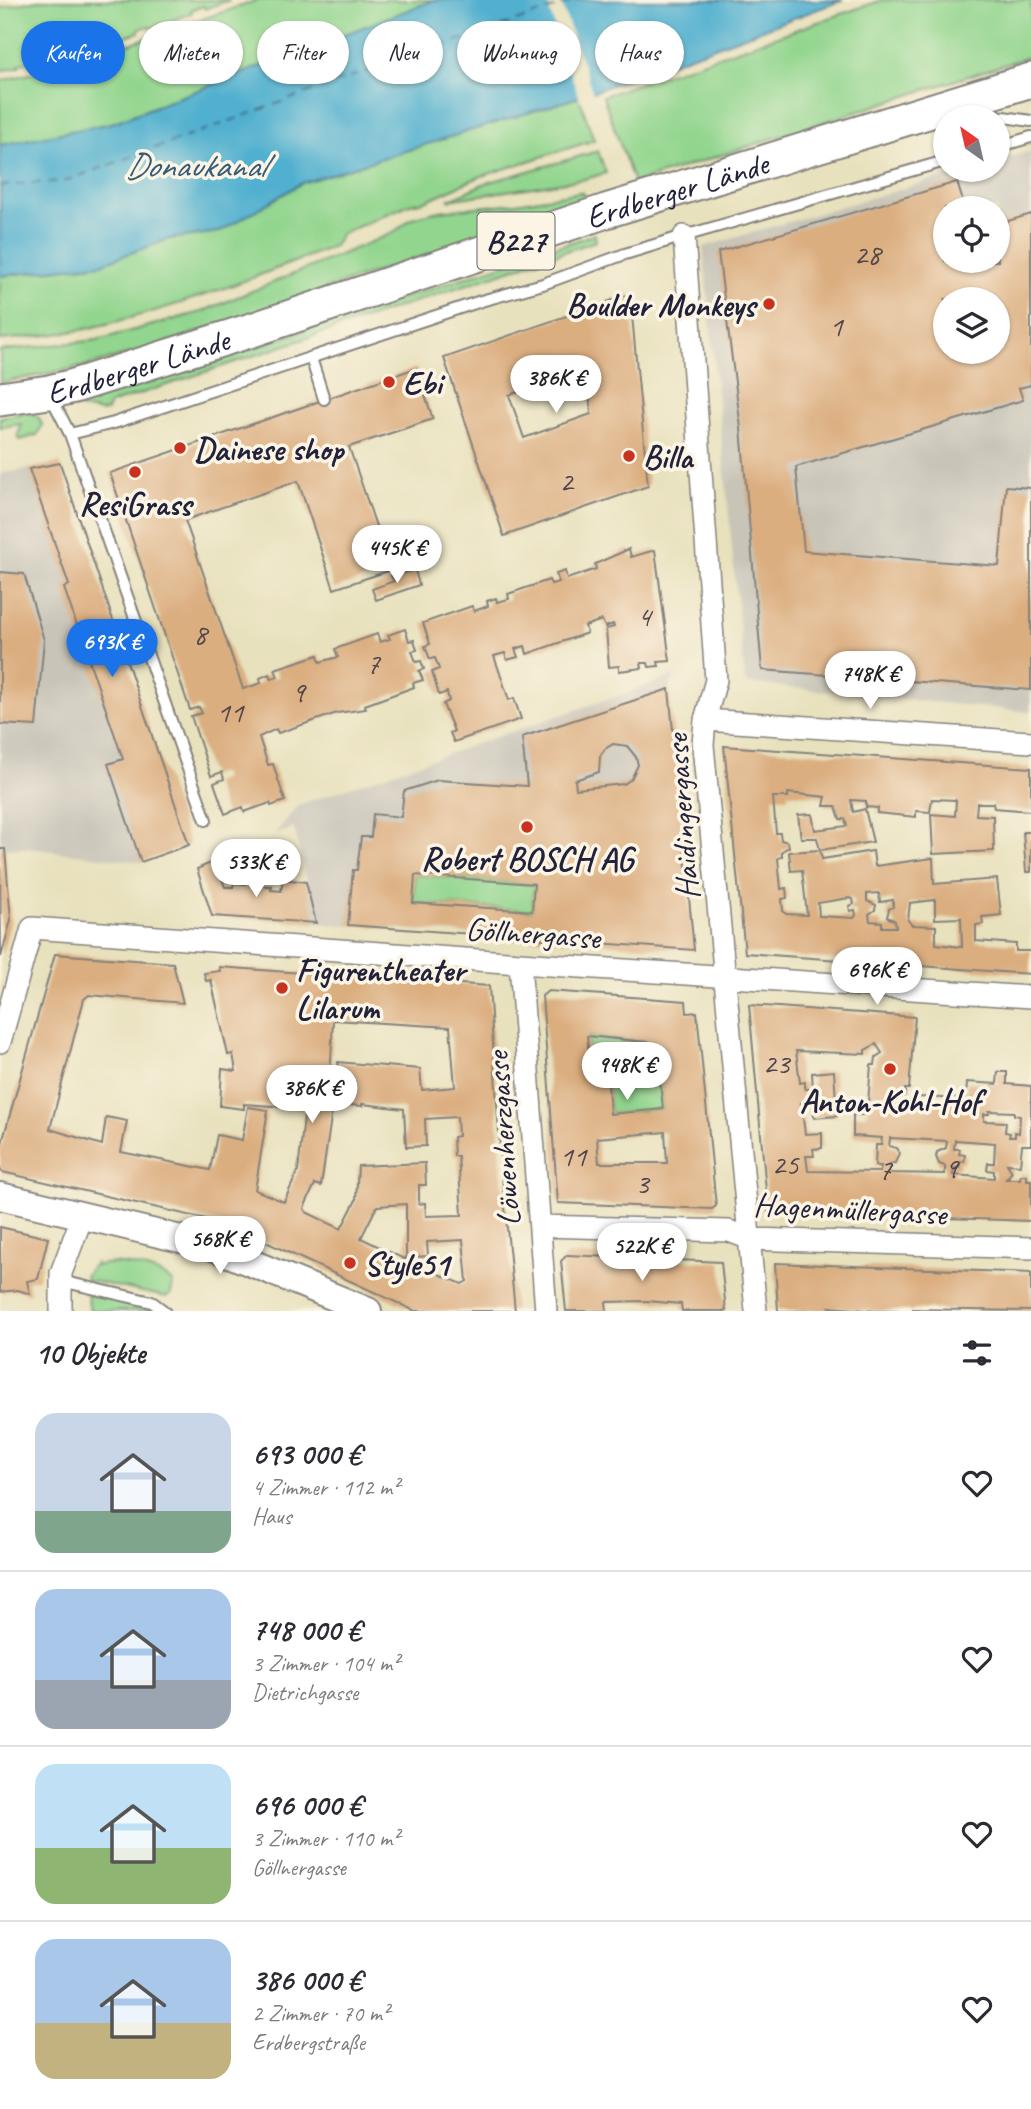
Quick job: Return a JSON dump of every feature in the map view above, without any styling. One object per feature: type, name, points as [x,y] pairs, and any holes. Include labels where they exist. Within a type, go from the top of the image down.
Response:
[{"type":"main road","name":"Erdberger Lände","points":[[0,399],[49,392],[254,329],[606,211],[1031,80]]},
{"type":"street","name":"Haidingergasse","points":[[684,236],[716,680],[705,720],[703,745],[756,1311]]},
{"type":"street","points":[[705,720],[1031,742]]},
{"type":"street","name":"Göllnergasse","points":[[0,1042],[32,928],[1031,997]]},
{"type":"street","name":"Löwenherzgasse","points":[[520,963],[546,1311]]},
{"type":"street","points":[[0,1196],[210,1246],[368,1311]]},
{"type":"street","points":[[61,1311],[61,1273],[82,1217]]},
{"type":"street","name":"Hagenmüllergasse","points":[[540,1226],[729,1231],[751,1239],[1031,1248]]},
{"type":"lane","points":[[932,110],[979,112],[1031,121]]},
{"type":"lane","points":[[1010,143],[1031,137]]},
{"type":"lane","points":[[70,434],[114,423],[481,301],[543,285],[625,254],[933,165]]},
{"type":"lane","points":[[311,358],[324,399]]},
{"type":"lane","points":[[49,392],[70,434],[206,820]]},
{"type":"lane","points":[[61,1281],[152,1302],[164,1311]]},
{"type":"shaded area","points":[[1031,151],[1031,712],[745,683],[703,247],[933,180],[1010,182],[1010,157]]},
{"type":"shaded area","points":[[60,463],[189,845],[141,862],[27,848],[0,849],[0,474]]},
{"type":"shaded area","name":"Robert BOSCH AG","points":[[675,676],[669,689],[694,950],[316,923],[294,828],[274,835],[298,805]]},
{"type":"green space","points":[[37,0],[230,0],[205,9],[204,6],[191,10],[192,13],[170,21],[139,21],[139,32],[125,37],[125,21],[21,21],[21,64],[19,67],[0,71],[0,8]]},
{"type":"green space","points":[[258,0],[434,0],[379,21],[363,21],[363,27],[349,32],[349,21],[257,21],[257,68],[243,73],[243,21],[196,21]]},
{"type":"green space","points":[[882,0],[1031,0],[1031,56],[634,183],[603,96],[638,84],[684,84],[684,68]]},
{"type":"green space","points":[[139,41],[139,84],[214,84],[112,123],[0,145],[0,81],[21,76],[21,84],[125,84],[125,45]]},
{"type":"green space","points":[[579,97],[594,140],[479,177],[425,201],[410,204],[341,234],[334,246],[183,302],[79,330],[0,340],[0,276],[101,264],[169,239],[219,232],[302,183]]},
{"type":"green space","points":[[598,151],[606,173],[585,179],[448,200],[483,184]]},
{"type":"green space","points":[[581,192],[587,198],[586,201],[151,348],[91,365],[0,383],[0,351],[97,340],[201,312],[393,233],[412,218],[439,211],[516,203]]},
{"type":"green space","points":[[595,234],[596,241],[110,404],[107,411],[74,407],[75,403],[149,383]]},
{"type":"green space","points":[[25,413],[39,418],[42,425],[37,435],[20,440],[18,435],[22,424],[0,427],[0,417]]},
{"type":"green space","points":[[415,875],[534,884],[532,911],[413,903]]},
{"type":"green space","points":[[587,1036],[656,1043],[663,1109],[610,1114],[606,1056],[589,1056]]},
{"type":"green space","points":[[95,1263],[96,1266],[125,1265],[158,1273],[173,1283],[171,1294],[166,1297],[86,1280],[85,1275]]},
{"type":"green space","points":[[87,1294],[147,1307],[153,1311],[90,1311]]},
{"type":"water","name":"Donaukanal","points":[[434,0],[843,0],[684,58],[684,21],[595,21],[595,84],[614,84],[302,183],[219,232],[169,239],[101,264],[0,276],[0,145],[112,123],[214,84],[243,84],[243,73],[257,68],[257,84],[349,84],[349,32],[363,27],[363,84],[443,84],[443,21],[379,21]]},
{"type":"pier","points":[[546,0],[560,0],[567,21],[553,21]]},
{"type":"pier","points":[[581,59],[594,96],[580,101],[574,84],[581,84]]},
{"type":"building","points":[[957,182],[961,196],[933,196],[933,273],[1010,273],[1010,220],[1031,214],[1031,385],[1019,388],[1023,400],[796,467],[804,551],[999,566],[1006,486],[1031,488],[1031,690],[762,670],[741,428],[718,252]]},
{"type":"building","points":[[630,294],[648,486],[504,536],[444,358]],"holes":[[[587,369],[591,414],[524,438],[509,395]]]},
{"type":"building","points":[[416,368],[433,419],[349,447],[391,570],[334,589],[298,481],[185,520],[243,689],[261,683],[260,678],[269,674],[271,679],[278,677],[275,669],[318,655],[320,662],[338,657],[335,649],[377,634],[380,642],[390,639],[388,635],[405,629],[409,641],[414,640],[417,650],[412,651],[416,662],[421,661],[424,669],[419,671],[423,680],[413,683],[414,687],[365,705],[366,709],[337,713],[278,733],[276,729],[259,737],[268,765],[273,764],[285,801],[244,812],[243,807],[225,814],[214,783],[224,779],[222,772],[211,776],[191,716],[202,713],[199,707],[190,710],[110,473]]},
{"type":"building","points":[[60,463],[189,845],[141,862],[108,764],[123,759],[64,588],[69,585],[29,469]]},
{"type":"building","points":[[629,549],[631,557],[655,550],[670,661],[658,662],[659,666],[649,667],[648,663],[641,663],[642,668],[619,671],[619,666],[609,667],[606,629],[614,627],[613,624],[605,627],[602,620],[585,626],[587,633],[527,654],[525,646],[515,649],[518,657],[507,660],[505,653],[494,656],[509,700],[514,698],[521,719],[454,742],[450,733],[454,731],[443,704],[449,701],[447,692],[439,695],[432,672],[439,669],[435,658],[430,659],[425,646],[430,644],[423,623],[472,606],[474,611],[488,606],[487,601],[496,598],[497,602],[509,599],[508,594],[549,580],[551,584],[559,582],[556,574],[565,571],[567,579],[596,569],[595,564]]},
{"type":"building","points":[[415,570],[419,585],[376,600],[372,589],[394,581],[391,576]]},
{"type":"building","points":[[0,572],[24,574],[44,640],[36,726],[0,724]]},
{"type":"building","name":"Robert BOSCH AG","points":[[669,689],[694,950],[348,925],[353,870],[357,870],[361,837],[371,837],[373,814],[401,817],[404,791],[438,780],[527,786],[522,737]],"holes":[[[613,744],[627,746],[636,757],[638,765],[631,779],[624,784],[576,789],[575,780],[599,772],[600,756]],[[415,875],[534,884],[532,911],[413,903]]]},
{"type":"building","points":[[724,746],[1031,768],[1031,811],[994,808],[993,803],[977,803],[976,815],[993,816],[994,851],[933,854],[931,814],[955,816],[956,800],[932,799],[930,812],[916,811],[916,817],[877,813],[878,808],[866,807],[866,801],[851,800],[853,812],[865,809],[873,842],[820,850],[822,859],[873,851],[875,866],[933,858],[934,884],[997,879],[1001,915],[982,917],[983,924],[976,925],[976,941],[1016,944],[1016,951],[1031,951],[1031,974],[745,953]],"holes":[[[788,793],[826,797],[824,806],[836,806],[840,819],[845,819],[847,826],[815,830],[812,814],[798,815],[801,838],[817,838],[820,850],[789,852],[791,871],[802,870],[807,915],[786,914],[783,911],[782,899],[787,898],[786,888],[781,889],[778,858],[782,857],[782,851],[789,847],[788,842],[781,840],[780,833],[776,833],[773,797],[788,797]],[[879,893],[880,902],[893,900],[893,907],[889,909],[887,917],[895,921],[896,927],[882,927],[882,922],[870,921],[869,914],[875,910],[876,905],[867,901],[867,894]],[[853,899],[854,904],[849,906],[850,911],[855,910],[856,915],[854,918],[819,916],[818,903]],[[935,900],[935,919],[961,918],[962,947],[936,944],[936,926],[912,925],[908,920],[910,903]]]},
{"type":"building","points":[[1023,832],[1031,832],[1031,872],[1026,872]]},
{"type":"building","points":[[0,849],[5,849],[11,920],[1,957]]},
{"type":"building","points":[[215,861],[225,887],[233,887],[234,883],[245,884],[250,877],[258,878],[262,886],[272,886],[271,890],[281,891],[283,879],[306,882],[316,923],[212,916],[197,869]]},
{"type":"building","points":[[55,954],[173,963],[183,1003],[89,995],[84,999],[50,1129],[102,1145],[106,1117],[127,1121],[121,1152],[210,1170],[217,1135],[242,1140],[248,1107],[268,1110],[255,1190],[284,1202],[298,1171],[305,1108],[244,1104],[244,1109],[220,1106],[222,1069],[236,1071],[233,1054],[228,1055],[211,980],[206,981],[204,973],[220,971],[219,967],[489,986],[502,1176],[515,1311],[415,1311],[227,1224],[2,1172],[0,1150]],"holes":[[[333,1020],[450,1027],[455,1087],[422,1090],[420,1069],[338,1062],[342,1084],[330,1083]],[[333,1104],[404,1109],[406,1147],[426,1146],[425,1119],[457,1117],[458,1136],[453,1137],[454,1156],[458,1156],[462,1215],[426,1216],[425,1203],[419,1204],[419,1185],[426,1185],[425,1163],[358,1166],[356,1200],[341,1229],[306,1212],[304,1208],[315,1184],[321,1186]],[[406,1204],[406,1260],[361,1238],[377,1206]],[[463,1240],[467,1281],[462,1284],[415,1264],[415,1257],[428,1256],[427,1242]]]},
{"type":"building","points":[[548,991],[686,1001],[687,1013],[697,1012],[716,1206],[712,1209],[558,1203],[542,996]],"holes":[[[587,1036],[656,1043],[663,1109],[610,1114],[606,1055],[589,1056]],[[665,1132],[667,1163],[599,1163],[597,1138]]]},
{"type":"building","points":[[749,1005],[915,1017],[909,1089],[905,1089],[905,1095],[900,1099],[906,1107],[912,1102],[918,1103],[918,1097],[966,1099],[967,1082],[997,1084],[998,1072],[1007,1072],[1007,1084],[1031,1086],[1031,1145],[1022,1145],[1020,1165],[1007,1164],[1012,1172],[1006,1179],[1020,1179],[1021,1175],[1027,1175],[1027,1180],[1031,1180],[1031,1221],[768,1212]],"holes":[[[876,1044],[882,1053],[876,1057],[875,1065],[871,1065],[867,1115],[853,1115],[853,1136],[882,1138],[881,1145],[876,1145],[875,1166],[881,1166],[880,1172],[808,1171],[806,1156],[814,1156],[813,1149],[822,1148],[822,1133],[805,1134],[801,1103],[813,1102],[814,1118],[837,1116],[834,1071],[812,1073],[813,1089],[805,1089],[805,1082],[800,1083],[796,1051],[865,1054],[865,1050]],[[989,1111],[1014,1112],[1014,1115],[1020,1116],[1019,1133],[1015,1132],[1015,1137],[1009,1137],[1010,1133],[1005,1132],[1006,1122],[984,1121],[984,1114],[989,1114]],[[890,1138],[947,1141],[946,1148],[937,1152],[936,1157],[939,1164],[945,1166],[945,1174],[889,1173],[889,1164],[895,1163],[899,1153],[896,1148],[889,1146]],[[955,1140],[995,1143],[994,1163],[988,1163],[987,1170],[994,1171],[994,1178],[953,1175],[954,1168],[959,1168],[965,1155],[959,1154],[960,1149],[954,1149]]]},
{"type":"building","points":[[0,1227],[48,1238],[38,1279],[27,1281],[30,1294],[18,1290],[0,1292]]},
{"type":"building","points":[[567,1255],[721,1262],[726,1311],[682,1311],[681,1304],[647,1301],[606,1302],[607,1311],[566,1311],[561,1261]]},
{"type":"building","points":[[775,1263],[1031,1273],[1031,1311],[875,1311],[830,1307],[833,1311],[778,1311]]},
{"type":"ferry route","points":[[0,186],[65,181],[356,75],[578,0]]},
{"type":"place","name":"Boulder Monkeys","points":[[769,304]]},
{"type":"place","name":"Ebi","points":[[389,382]]},
{"type":"place","name":"Dainese shop","points":[[180,448]]},
{"type":"place","name":"Billa","points":[[629,456]]},
{"type":"place","name":"ResiGrass","points":[[135,472]]},
{"type":"place","name":"Robert BOSCH AG","points":[[527,827]]},
{"type":"place","name":"Figurentheater Lilarum","points":[[282,988]]},
{"type":"place","name":"Anton-Kohl-Hof","points":[[890,1069]]},
{"type":"place","name":"Style51","points":[[350,1263]]}]
